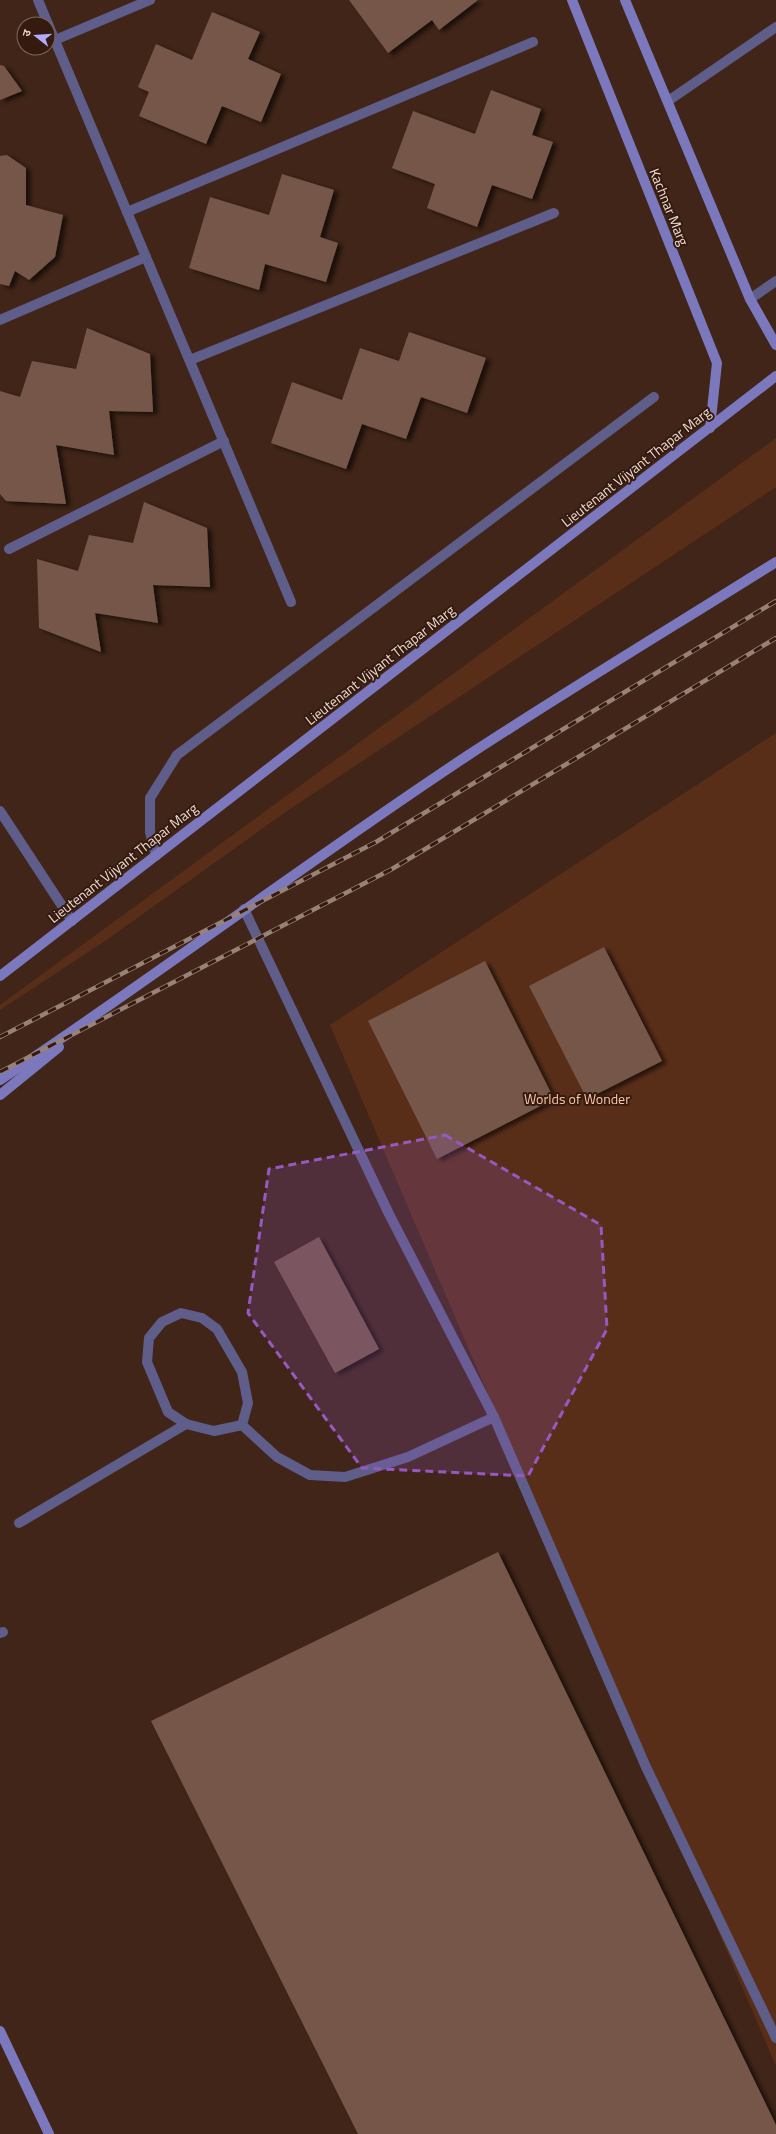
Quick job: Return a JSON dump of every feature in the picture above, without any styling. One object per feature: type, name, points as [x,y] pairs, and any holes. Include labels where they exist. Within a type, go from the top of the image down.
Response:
[{"type":"main road","name":"Kachnar Marg","points":[[572,0],[717,363],[710,428]]},
{"type":"main road","points":[[626,0],[750,299],[776,345]]},
{"type":"main road","name":"Lieutenant Vijyant Thapar Marg","points":[[0,976],[776,376]]},
{"type":"main road","points":[[0,1080],[111,1006],[244,909],[471,753],[776,562]]},
{"type":"main road","points":[[0,1095],[111,1006]]},
{"type":"main road","points":[[0,2031],[49,2134]]},
{"type":"street","points":[[38,0],[45,16]]},
{"type":"street","points":[[56,40],[150,0]]},
{"type":"street","points":[[668,100],[776,27]]},
{"type":"street","points":[[56,42],[291,602]]},
{"type":"street","points":[[127,212],[533,42]]},
{"type":"street","points":[[190,360],[554,213]]},
{"type":"street","points":[[0,320],[146,257]]},
{"type":"street","points":[[750,299],[776,280]]},
{"type":"street","points":[[156,856],[150,832],[150,798],[177,755],[654,396]]},
{"type":"street","points":[[9,549],[224,440]]},
{"type":"street","points":[[0,811],[72,921]]},
{"type":"street","points":[[244,909],[389,1214],[494,1417],[646,1767],[776,2038]]},
{"type":"street","points":[[181,1313],[202,1318],[217,1329],[242,1372],[248,1403],[242,1425],[214,1431],[186,1424],[168,1412],[147,1362],[149,1338],[162,1322],[181,1313]]},
{"type":"street","points":[[242,1425],[277,1457],[310,1476],[346,1477],[408,1457],[494,1417]]},
{"type":"street","points":[[19,1523],[186,1424]]},
{"type":"highlighted area","points":[[445,1135],[601,1225],[607,1329],[528,1476],[362,1468],[248,1313],[269,1169]]},
{"type":"green space","points":[[776,438],[776,487],[287,811],[105,941],[0,1010],[0,1005]]},
{"type":"green space","name":"Worlds of Wonder","points":[[776,733],[776,2066],[330,1025]]},
{"type":"building","points":[[349,0],[478,0],[439,30],[432,20],[388,53]]},
{"type":"building","points":[[212,12],[260,32],[248,59],[281,74],[261,122],[222,106],[206,144],[139,116],[149,92],[138,87],[156,44],[192,60]]},
{"type":"building","points":[[0,65],[4,66],[22,91],[0,100]]},
{"type":"building","points":[[491,90],[541,109],[532,135],[553,142],[532,199],[492,185],[477,227],[427,208],[435,184],[392,168],[413,111],[475,134]]},
{"type":"building","points":[[7,155],[26,168],[26,205],[63,215],[55,257],[29,280],[15,271],[9,286],[0,284],[0,156]]},
{"type":"building","points":[[282,174],[334,190],[320,237],[338,243],[326,282],[265,264],[259,290],[189,268],[210,197],[269,215]]},
{"type":"building","points":[[87,328],[150,354],[153,412],[109,411],[114,455],[56,445],[66,504],[6,501],[0,494],[0,391],[20,397],[32,361],[76,369]]},
{"type":"building","points":[[409,332],[486,358],[467,413],[421,397],[406,439],[362,424],[346,469],[271,443],[292,382],[342,400],[360,348],[399,361]]},
{"type":"building","points":[[144,502],[207,528],[210,587],[153,585],[158,623],[95,613],[101,652],[39,628],[37,559],[78,571],[89,535],[133,543]]},
{"type":"building","points":[[604,947],[662,1061],[587,1099],[529,986]]},
{"type":"building","points":[[485,961],[554,1099],[437,1159],[368,1021]]},
{"type":"building","points":[[319,1237],[379,1349],[335,1373],[274,1262]]},
{"type":"building","points":[[498,1552],[776,2125],[776,2134],[358,2134],[151,1721]]},
{"type":"railway","points":[[0,1037],[376,842],[776,601]]},
{"type":"railway","points":[[0,1072],[392,869],[776,638]]}]
